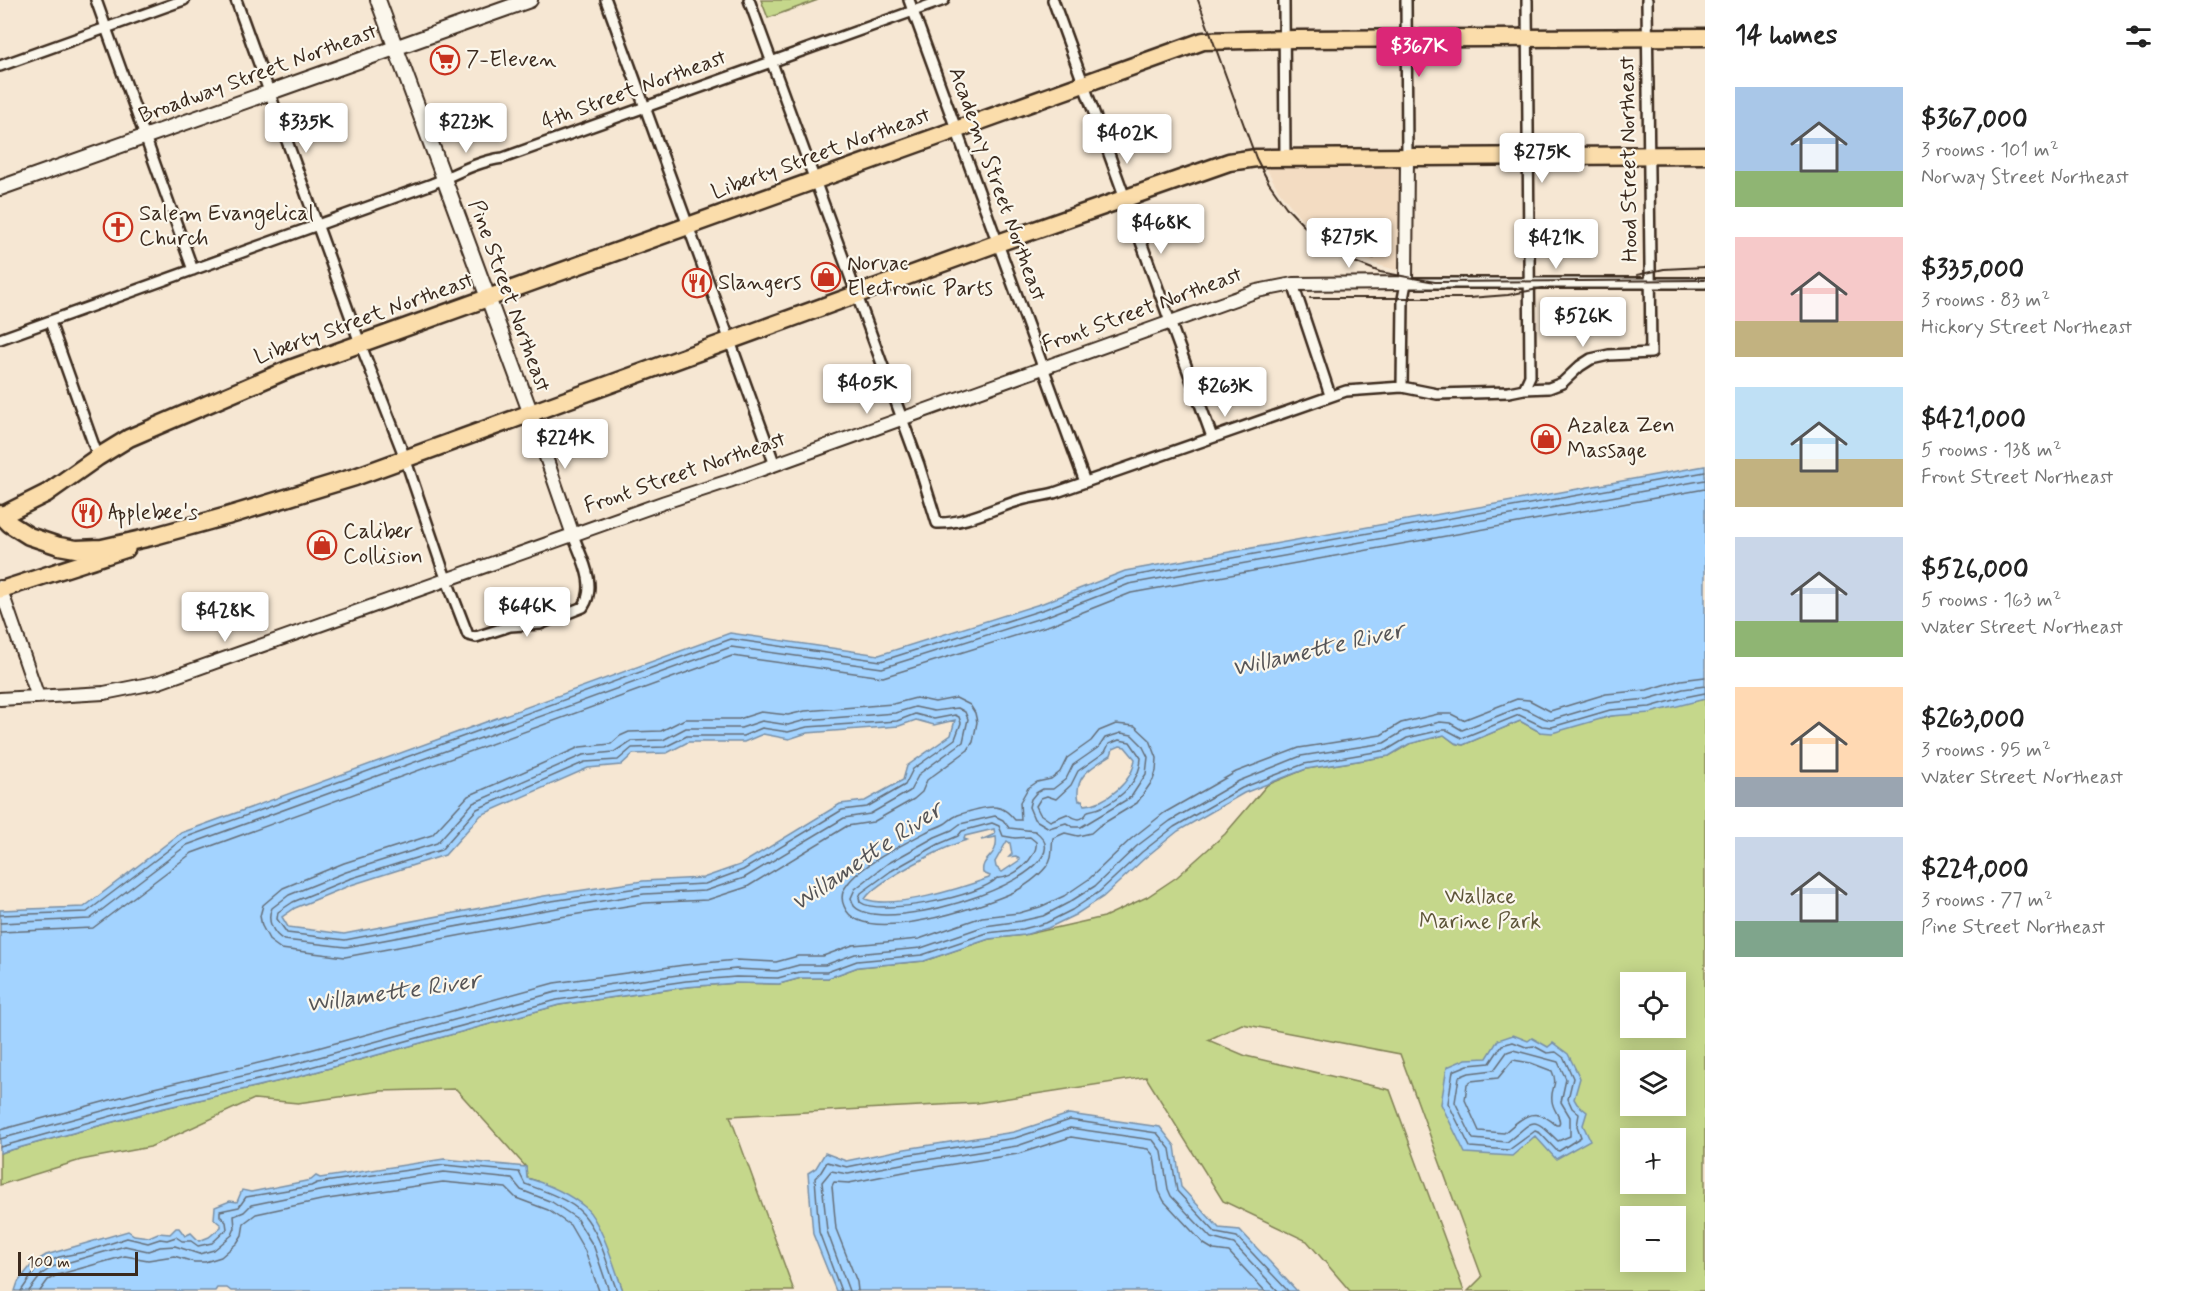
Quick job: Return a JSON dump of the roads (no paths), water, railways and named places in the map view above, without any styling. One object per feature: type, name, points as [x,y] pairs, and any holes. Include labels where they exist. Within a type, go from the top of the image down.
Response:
[{"type":"highway","name":"Liberty Street Northeast","points":[[0,515],[47,493],[129,438],[287,370],[1203,41],[1705,37]]},
{"type":"highway","points":[[0,515],[29,536],[76,549],[102,548],[151,537],[314,490],[531,414],[1222,163],[1246,158],[1705,155]]},
{"type":"main road","name":"Pine Street Northeast","points":[[378,0],[531,414]]},
{"type":"main road","name":"Broadway Street Northeast","points":[[0,188],[524,1]]},
{"type":"main road","points":[[0,589],[136,546],[151,537]]},
{"type":"street","points":[[96,0],[193,270]]},
{"type":"street","points":[[0,66],[184,0]]},
{"type":"street","points":[[236,0],[360,343],[405,458],[447,580]]},
{"type":"street","points":[[606,0],[775,465]]},
{"type":"street","points":[[749,0],[902,419],[937,523],[962,519],[1022,500],[1054,493],[1330,395],[1402,387],[1437,394],[1509,392],[1524,388],[1530,376],[1527,0]]},
{"type":"street","name":"Academy Street Northeast","points":[[909,0],[1085,482]]},
{"type":"street","name":"4th Street Northeast","points":[[0,339],[443,179],[453,173],[493,159],[503,158],[944,0]]},
{"type":"street","points":[[1053,0],[1212,437]]},
{"type":"street","points":[[1284,0],[1285,158]]},
{"type":"street","points":[[1402,387],[1403,299],[1406,283],[1406,0]]},
{"type":"street","name":"Hood Street Northeast","points":[[1524,388],[1542,389],[1558,386],[1580,366],[1596,357],[1651,353],[1647,0]]},
{"type":"street","name":"Front Street Northeast","points":[[0,699],[113,692],[159,682],[775,465],[1257,291],[1293,284],[1705,283]]},
{"type":"street","points":[[1293,284],[1330,395]]},
{"type":"street","points":[[50,322],[98,457]]},
{"type":"street","name":"Pine Street Northeast","points":[[447,580],[468,635],[476,637],[510,626],[540,624],[583,607],[590,591],[590,582],[531,414]]},
{"type":"street","points":[[0,589],[38,698]]},
{"type":"water","name":"Willamette River","points":[[1705,466],[1705,699],[1650,713],[1611,716],[1552,733],[1540,732],[1520,721],[1463,745],[1455,743],[1444,735],[1409,744],[1389,756],[1306,769],[1244,793],[1178,831],[1103,897],[1075,915],[1048,928],[1024,935],[989,939],[924,961],[858,967],[828,978],[801,978],[779,984],[736,983],[686,987],[559,1005],[297,1077],[160,1109],[0,1153],[0,910],[84,907],[181,833],[730,633],[879,655],[1043,603],[1125,571]],"holes":[[[916,720],[934,725],[955,720],[951,735],[907,766],[903,780],[865,801],[840,804],[740,865],[703,878],[643,881],[544,896],[344,934],[288,927],[282,917],[295,908],[351,885],[445,855],[481,815],[588,768],[621,765],[633,754],[667,753],[688,742],[744,742],[763,734],[789,739],[807,733],[899,726]],[[1120,746],[1125,747],[1135,759],[1129,775],[1110,796],[1093,804],[1084,805],[1082,800],[1079,801],[1078,792],[1081,779],[1091,768],[1111,755],[1113,749]],[[994,829],[995,834],[981,840],[996,837],[995,849],[983,868],[983,873],[990,876],[989,878],[945,892],[909,900],[877,902],[865,899],[897,874],[944,849],[967,840],[964,839],[965,836]],[[1007,841],[1010,843],[1012,854],[1009,857],[1016,856],[1020,860],[1002,872],[996,867],[995,862]]]},
{"type":"water","points":[[1513,1035],[1528,1041],[1532,1038],[1548,1047],[1553,1043],[1568,1054],[1580,1078],[1574,1099],[1587,1112],[1583,1125],[1590,1140],[1556,1159],[1535,1136],[1512,1156],[1465,1153],[1441,1104],[1447,1067],[1466,1059],[1487,1058],[1498,1040]]},
{"type":"water","points":[[1069,1114],[1160,1127],[1175,1146],[1181,1187],[1219,1228],[1240,1230],[1297,1291],[836,1291],[813,1234],[808,1173],[816,1168],[825,1153],[846,1161],[1014,1132]]},
{"type":"water","points":[[444,1159],[526,1167],[527,1178],[558,1190],[579,1202],[597,1224],[623,1291],[231,1291],[227,1288],[217,1288],[215,1291],[15,1291],[18,1282],[33,1263],[46,1255],[128,1231],[134,1235],[149,1237],[158,1233],[170,1234],[179,1228],[185,1236],[191,1233],[199,1241],[209,1237],[221,1227],[214,1219],[215,1207],[230,1201],[237,1202],[242,1190],[251,1192],[311,1180],[316,1176],[320,1178]]},
{"type":"railway","points":[[1198,0],[1256,158],[1269,183],[1286,207],[1303,225],[1323,242],[1352,261],[1380,272],[1435,282],[1705,280]]},
{"type":"railway","points":[[1346,248],[1374,258]]},
{"type":"railway","points":[[1637,275],[1664,269],[1705,267]]},
{"type":"railway","points":[[1310,298],[1469,298],[1508,295],[1543,288]]},
{"type":"place","name":"7-Eleven","points":[[445,60]]},
{"type":"place","name":"Salem Evangelical Church","points":[[118,227]]},
{"type":"place","name":"Norvac Electronic Parts","points":[[826,277]]},
{"type":"place","name":"Slangers","points":[[697,283]]},
{"type":"place","name":"Azalea Zen Massage","points":[[1546,439]]},
{"type":"place","name":"Applebee's","points":[[87,513]]},
{"type":"place","name":"Caliber Collision","points":[[322,545]]},
{"type":"park label","name":"Wallace Marine Park","points":[[1480,910]]}]
